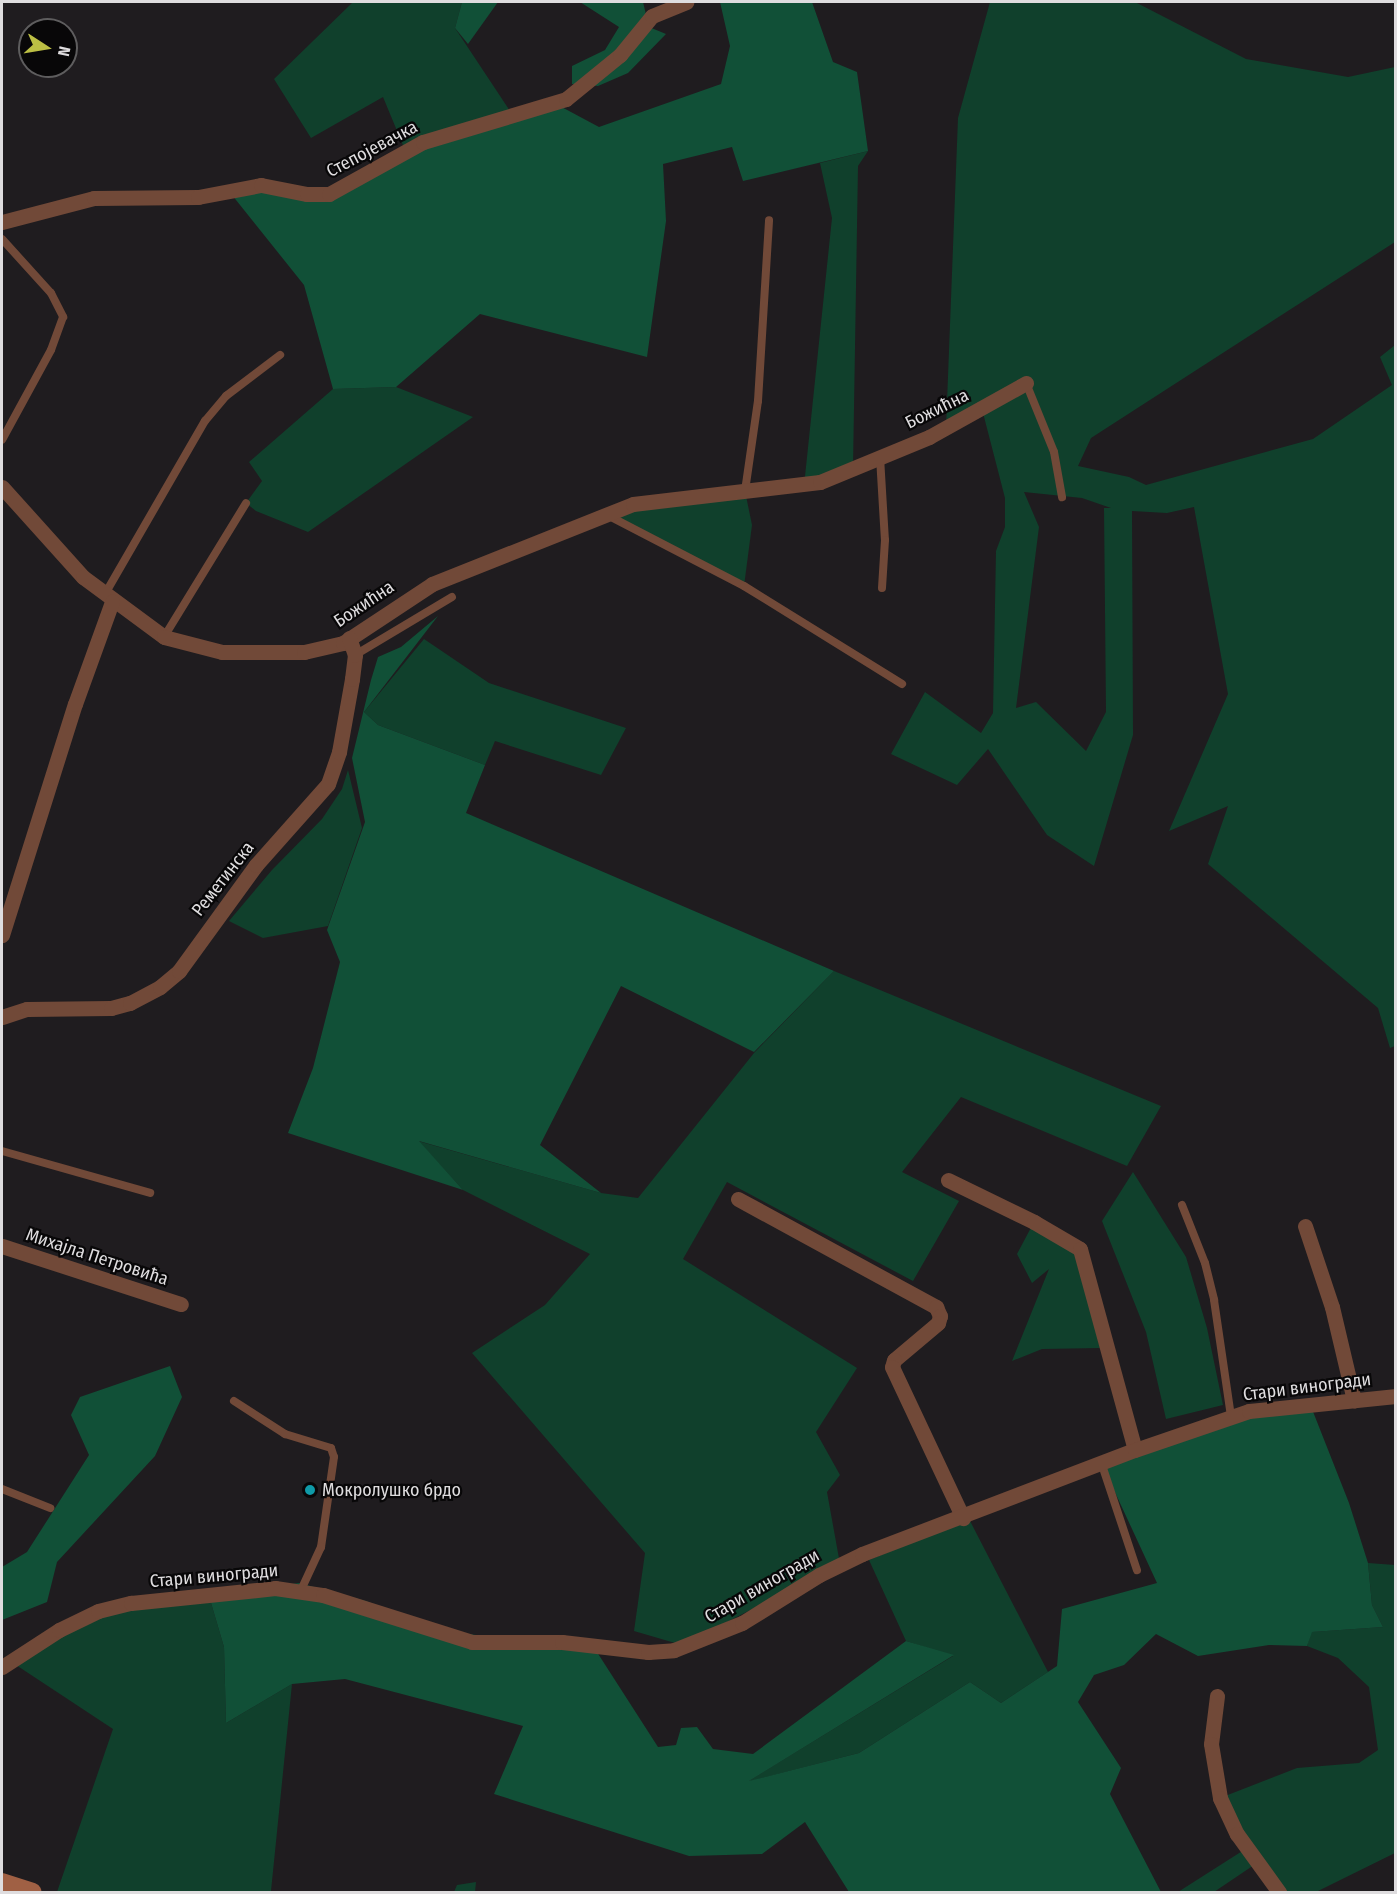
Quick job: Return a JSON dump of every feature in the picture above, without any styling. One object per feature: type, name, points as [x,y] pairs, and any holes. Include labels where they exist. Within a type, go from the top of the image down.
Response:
[{"type":"street","name":"Степојевачка","points":[[2,222],[94,198],[198,197],[261,185],[307,195],[329,194],[423,142],[566,99],[620,55],[652,16],[686,2]]},
{"type":"street","name":"Божићна","points":[[2,487],[108,599],[164,637],[249,655],[304,652],[349,638],[432,584],[609,516],[633,504],[666,498],[804,486],[929,437],[1026,383]]},
{"type":"street","points":[[2,935],[108,599]]},
{"type":"street","name":"Реметинска","points":[[2,1017],[27,1009],[111,1008],[130,1003],[160,987],[179,970],[256,865],[328,784],[339,752],[355,656],[349,638]]},
{"type":"street","points":[[948,1180],[1034,1222],[1080,1249],[1135,1449]]},
{"type":"street","points":[[738,1199],[936,1306],[940,1316],[938,1323],[894,1360],[892,1367],[963,1518]]},
{"type":"street","points":[[1305,1226],[1332,1307],[1354,1400]]},
{"type":"street","name":"Михајла Петровића","points":[[2,1246],[181,1304]]},
{"type":"street","name":"Стари виногради","points":[[2,1667],[59,1630],[98,1611],[209,1594],[301,1590],[472,1642],[562,1642],[655,1652],[709,1639],[755,1617],[819,1575],[862,1554],[963,1518],[1135,1449],[1231,1416],[1395,1396]]},
{"type":"street","points":[[1217,1696],[1211,1744],[1220,1798],[1237,1834],[1279,1893]]},
{"type":"street","points":[[2,1882],[32,1893]]},
{"type":"lane","points":[[745,491],[758,400],[769,220]]},
{"type":"lane","points":[[2,239],[51,293],[63,318],[51,350],[2,440]]},
{"type":"lane","points":[[108,599],[205,421],[226,396],[280,355]]},
{"type":"lane","name":"Божићна","points":[[1026,383],[1054,452],[1062,497]]},
{"type":"lane","points":[[880,456],[885,528],[882,588]]},
{"type":"lane","points":[[164,637],[246,503]]},
{"type":"lane","points":[[609,516],[744,586],[902,684]]},
{"type":"lane","points":[[355,656],[452,597]]},
{"type":"lane","points":[[2,1151],[150,1193]]},
{"type":"lane","points":[[1182,1205],[1212,1291],[1231,1416]]},
{"type":"lane","points":[[234,1401],[285,1434],[331,1448],[334,1457],[321,1547],[301,1590]]},
{"type":"lane","points":[[1101,1462],[1137,1570]]},
{"type":"lane","points":[[2,1489],[50,1508]]},
{"type":"green space","points":[[353,2],[462,2],[455,28],[514,117],[405,150],[383,97],[311,138],[274,79]]},
{"type":"green space","points":[[462,2],[498,2],[468,44],[455,28]]},
{"type":"green space","points":[[580,2],[643,2],[649,27],[666,34],[628,73],[598,86],[572,84],[572,66],[605,50],[619,27]]},
{"type":"green space","points":[[720,2],[812,2],[833,62],[857,72],[868,151],[743,181],[732,147],[663,164],[666,221],[647,357],[480,314],[396,387],[333,389],[304,285],[228,190],[316,196],[392,157],[556,104],[599,127],[721,84],[730,46]]},
{"type":"green space","points":[[990,2],[1135,2],[1246,59],[1348,77],[1395,67],[1395,242],[1091,438],[1078,466],[1129,477],[1146,485],[1313,439],[1392,385],[1380,357],[1395,345],[1395,1046],[1390,1048],[1378,1008],[1208,864],[1228,806],[1169,831],[1228,694],[1194,507],[1167,513],[1132,511],[1133,735],[1094,866],[1047,835],[988,749],[957,785],[891,754],[925,692],[981,733],[993,713],[996,551],[1005,527],[1005,498],[982,409],[946,428],[958,118]],"holes":[[[1024,492],[1082,498],[1111,508],[1104,508],[1106,712],[1086,751],[1036,702],[1016,708],[1039,527]]]},
{"type":"green space","points":[[868,151],[858,166],[853,468],[804,486],[832,218],[820,163]]},
{"type":"green space","points":[[396,387],[473,417],[308,532],[256,511],[246,503],[262,481],[249,462],[333,389]]},
{"type":"green space","points":[[745,491],[752,525],[744,586],[609,516],[633,504]]},
{"type":"green space","points":[[438,616],[364,712],[378,725],[485,765],[466,813],[834,971],[754,1052],[621,986],[540,1145],[601,1193],[419,1141],[463,1190],[288,1133],[313,1068],[340,962],[327,930],[365,822],[352,758],[371,680],[378,657],[401,647]]},
{"type":"green space","points":[[424,639],[489,683],[626,728],[601,775],[495,741],[485,765],[378,725],[364,712]]},
{"type":"green space","points":[[348,770],[362,828],[328,926],[263,938],[229,921],[272,870],[322,819],[342,789]]},
{"type":"green space","points":[[834,971],[1161,1106],[1127,1166],[961,1097],[902,1172],[959,1201],[913,1281],[727,1182],[683,1259],[857,1368],[816,1432],[840,1475],[827,1492],[840,1564],[721,1625],[675,1643],[634,1631],[645,1553],[472,1353],[545,1305],[590,1254],[463,1190],[418,1141],[601,1193],[638,1198],[754,1053]]},
{"type":"green space","points":[[1133,1172],[1186,1257],[1207,1328],[1223,1405],[1166,1419],[1146,1332],[1102,1221]]},
{"type":"green space","points":[[1034,1222],[1075,1245],[1100,1348],[1042,1349],[1012,1361],[1049,1269],[1032,1283],[1017,1254]]},
{"type":"green space","points":[[170,1366],[182,1397],[155,1456],[57,1562],[47,1602],[2,1620],[2,1567],[27,1552],[89,1455],[71,1415],[80,1397]]},
{"type":"green space","points":[[1310,1404],[1349,1503],[1368,1563],[1372,1605],[1383,1627],[1312,1632],[1307,1646],[1269,1645],[1198,1656],[1156,1634],[1124,1665],[1094,1675],[1078,1702],[1121,1768],[1110,1794],[1161,1892],[849,1892],[805,1822],[762,1854],[689,1856],[494,1794],[523,1726],[345,1679],[292,1684],[226,1723],[224,1647],[209,1596],[299,1583],[366,1601],[434,1630],[595,1649],[658,1747],[676,1745],[681,1728],[697,1727],[713,1749],[753,1754],[906,1641],[954,1655],[749,1781],[859,1753],[970,1682],[1001,1703],[1057,1666],[1062,1609],[1157,1583],[1101,1462],[1239,1414]]},
{"type":"green space","points":[[969,1519],[1048,1672],[1001,1703],[970,1682],[859,1753],[747,1782],[953,1656],[906,1641],[869,1560]]},
{"type":"green space","points":[[1368,1563],[1395,1565],[1395,1853],[1316,1892],[1279,1892],[1257,1863],[1214,1892],[1178,1892],[1247,1848],[1220,1798],[1297,1768],[1359,1763],[1378,1750],[1369,1687],[1338,1658],[1307,1646],[1311,1632],[1383,1627],[1372,1605]]},
{"type":"green space","points":[[209,1596],[224,1647],[226,1723],[292,1684],[271,1891],[315,1892],[57,1892],[113,1729],[13,1663],[94,1617]]},
{"type":"green space","points":[[476,1882],[475,1892],[454,1892],[457,1885]]},
{"type":"place","name":"Мокролушко брдо","points":[[310,1490]]}]
